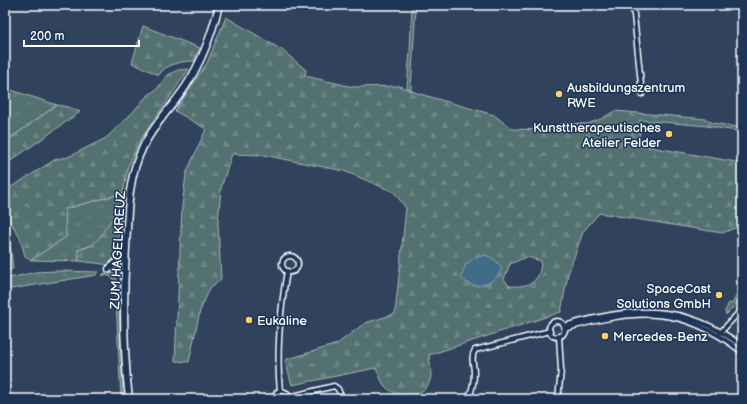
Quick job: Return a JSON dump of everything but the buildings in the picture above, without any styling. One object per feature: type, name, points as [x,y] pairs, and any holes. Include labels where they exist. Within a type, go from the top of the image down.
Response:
[{"type":"main road","name":"ZUM HAGELKREUZ","points":[[129,399],[124,339],[127,217],[137,160],[153,129],[185,87],[196,69],[212,32],[220,5]]},
{"type":"main road","points":[[108,269],[117,262],[126,247]]},
{"type":"street","points":[[633,5],[642,94]]},
{"type":"street","points":[[264,399],[274,398],[280,391],[277,343],[287,271]]},
{"type":"street","points":[[720,333],[742,309]]},
{"type":"street","points":[[564,327],[600,319],[645,314],[673,317],[688,321],[720,333],[742,346]]},
{"type":"street","points":[[559,336],[554,336],[550,331],[550,326],[553,323],[558,322],[564,327]]},
{"type":"street","points":[[559,336],[563,333],[564,327]]},
{"type":"street","points":[[468,399],[473,385],[474,374],[472,356],[475,350],[550,331]]},
{"type":"street","points":[[720,333],[742,352]]},
{"type":"street","points":[[558,399],[562,370],[559,336]]},
{"type":"street","points":[[280,391],[287,393],[289,398],[334,386],[338,389],[342,399]]},
{"type":"green space","points":[[412,5],[416,5],[411,90],[407,88]]},
{"type":"green space","points":[[226,17],[282,50],[306,70],[305,76],[353,87],[399,86],[420,94],[494,115],[512,129],[547,130],[564,123],[587,124],[601,119],[615,111],[706,119],[713,123],[742,128],[742,132],[707,126],[640,120],[639,145],[742,163],[742,229],[735,228],[722,233],[599,213],[583,232],[568,274],[561,312],[429,355],[431,376],[429,383],[420,392],[414,395],[401,395],[394,393],[381,381],[376,368],[292,385],[285,360],[337,344],[365,323],[395,314],[406,208],[394,192],[344,171],[263,155],[232,154],[221,188],[218,223],[221,279],[210,288],[200,311],[189,362],[175,361],[182,207],[186,174],[206,129],[175,111],[207,63]],"holes":[[[527,257],[541,261],[539,274],[536,279],[528,284],[523,286],[509,286],[504,279],[510,264]]]},
{"type":"green space","points":[[143,26],[200,48],[194,61],[180,63],[165,68],[159,75],[132,63]]},
{"type":"green space","points":[[189,69],[139,142],[128,167],[123,193],[65,209],[66,237],[31,260],[25,256],[20,238],[5,212],[5,191],[56,159],[68,157],[106,138],[146,97],[158,88],[166,76],[178,70]]},
{"type":"green space","points":[[5,88],[57,105],[5,142]]},
{"type":"green space","points":[[57,105],[68,107],[80,112],[5,165],[5,142]]},
{"type":"green space","points":[[123,193],[122,216],[121,215],[106,230],[95,244],[78,250],[79,261],[31,260],[43,251],[64,209]]},
{"type":"green space","points":[[117,215],[122,216],[111,265],[79,261],[78,250],[93,244],[101,236],[111,220]]},
{"type":"green space","points":[[5,231],[10,242],[13,269],[5,271]]},
{"type":"green space","points":[[36,272],[99,272],[96,275],[5,290],[5,279]]},
{"type":"green space","points":[[105,273],[115,274],[118,285],[123,399],[121,399],[115,281],[110,276],[102,275]]},
{"type":"green space","points":[[742,284],[742,298],[726,315],[725,311],[729,303],[732,304]]},
{"type":"water","points":[[486,255],[494,259],[502,267],[495,279],[486,284],[477,286],[469,284],[461,278],[466,264],[476,258]]},
{"type":"place","name":"Ausbildungszentrum RWE","points":[[559,94]]},
{"type":"place","name":"Kunsttherapeutisches Atelier Felder","points":[[669,134]]},
{"type":"place","name":"SpaceCast Solutions GmbH","points":[[719,295]]},
{"type":"place","name":"Eukaline","points":[[249,320]]},
{"type":"place","name":"Mercedes-Benz","points":[[605,336]]}]
